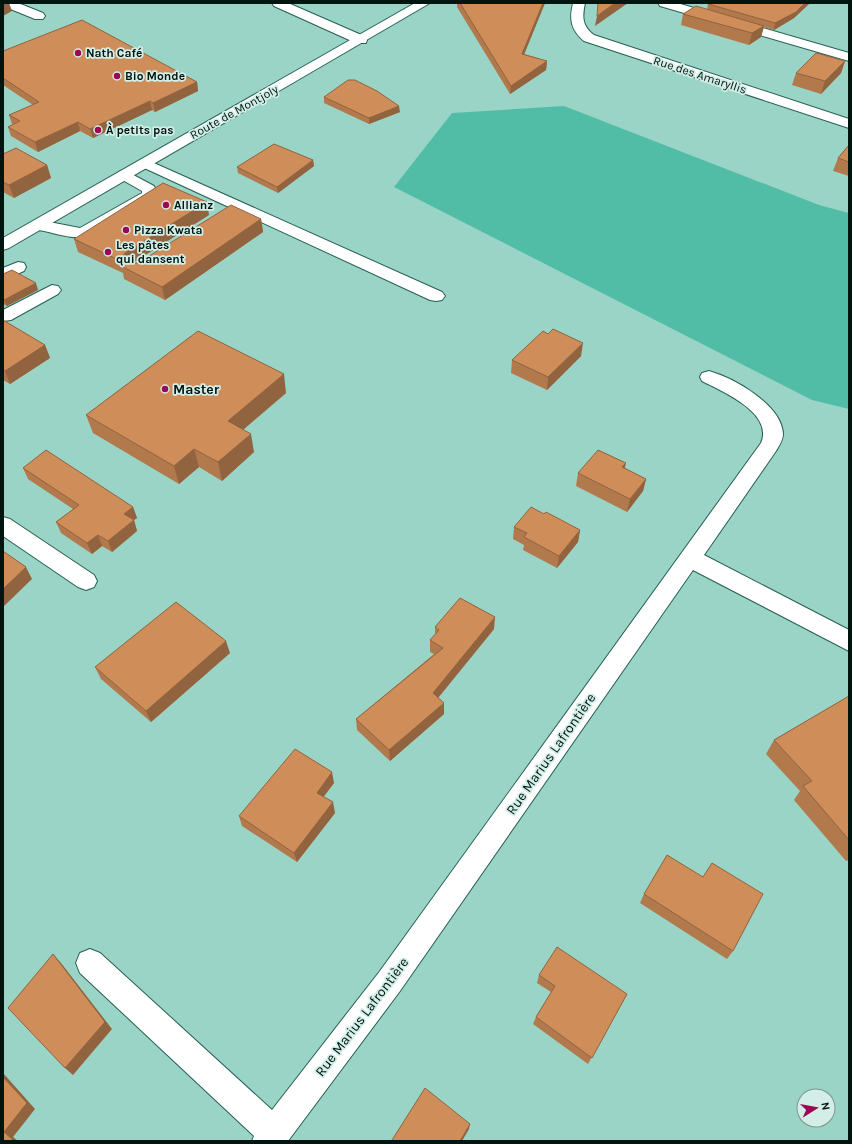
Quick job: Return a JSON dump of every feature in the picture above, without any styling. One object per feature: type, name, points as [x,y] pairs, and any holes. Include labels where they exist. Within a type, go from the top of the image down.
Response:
[{"type":"street","points":[[7,3],[39,16]]},
{"type":"street","points":[[278,3],[361,40]]},
{"type":"street","name":"Route de Montjoly","points":[[3,245],[424,3]]},
{"type":"street","name":"Rue des Amaryllis","points":[[579,3],[575,19],[581,30],[589,38],[849,124]]},
{"type":"street","points":[[664,3],[849,57]]},
{"type":"street","points":[[145,163],[231,210],[436,296]]},
{"type":"street","points":[[39,225],[74,233],[83,233],[150,194],[149,189],[124,175]]},
{"type":"street","points":[[3,276],[18,267]]},
{"type":"street","points":[[5,316],[52,290]]},
{"type":"street","name":"Rue Marius Lafrontière","points":[[271,1137],[390,981],[769,446],[774,434],[769,420],[755,403],[709,377]]},
{"type":"street","points":[[3,525],[86,581]]},
{"type":"street","points":[[690,558],[849,641]]},
{"type":"street","points":[[90,963],[271,1137]]},
{"type":"green space","points":[[564,106],[819,205],[849,213],[849,409],[812,400],[394,187],[452,113]]},
{"type":"building","points":[[460,3],[543,3],[522,54],[547,61],[511,86]]},
{"type":"building","points":[[598,3],[615,3],[597,16]]},
{"type":"building","points":[[805,3],[796,12],[775,23],[708,4]]},
{"type":"building","points":[[696,6],[764,26],[752,33],[683,14]]},
{"type":"building","points":[[82,20],[197,82],[153,103],[150,101],[90,129],[78,122],[35,142],[8,127],[20,121],[9,115],[39,102],[3,78],[3,51]]},
{"type":"building","points":[[816,53],[845,61],[825,81],[796,73]]},
{"type":"building","points":[[348,80],[355,80],[377,91],[399,106],[369,118],[324,97]]},
{"type":"building","points":[[274,144],[313,160],[277,187],[237,167]]},
{"type":"building","points":[[849,145],[849,162],[838,158]]},
{"type":"building","points":[[16,148],[47,165],[9,185],[3,182],[3,154]]},
{"type":"building","points":[[163,183],[207,202],[125,253],[122,259],[125,263],[74,239]]},
{"type":"building","points":[[231,205],[261,219],[162,287],[121,266],[125,263],[138,263]]},
{"type":"building","points":[[12,270],[36,283],[4,300],[3,274]]},
{"type":"building","points":[[3,320],[45,345],[5,371],[3,370]]},
{"type":"building","points":[[553,329],[583,343],[548,377],[512,360],[543,331],[548,334]]},
{"type":"building","points":[[198,331],[284,374],[228,421],[251,434],[218,462],[194,449],[174,466],[86,415]]},
{"type":"building","points":[[46,450],[133,507],[124,514],[134,520],[108,541],[98,535],[87,543],[56,522],[79,505],[23,468]]},
{"type":"building","points":[[598,450],[626,463],[622,467],[646,479],[630,499],[578,473]]},
{"type":"building","points":[[531,507],[544,514],[546,512],[580,530],[559,556],[524,537],[527,533],[514,527]]},
{"type":"building","points":[[3,551],[26,567],[3,589]]},
{"type":"building","points":[[460,598],[495,617],[433,693],[444,703],[389,750],[356,719],[443,648],[430,640],[439,630],[435,627]]},
{"type":"building","points":[[176,602],[226,641],[146,711],[95,667]]},
{"type":"building","points":[[849,696],[849,840],[803,786],[812,781],[774,740]]},
{"type":"building","points":[[295,749],[332,772],[317,793],[333,802],[294,853],[239,816]]},
{"type":"building","points":[[667,855],[703,877],[712,863],[763,894],[733,951],[644,894]]},
{"type":"building","points":[[557,947],[627,994],[592,1058],[536,1017],[555,986],[539,975]]},
{"type":"building","points":[[53,954],[105,1022],[65,1068],[8,1008]]},
{"type":"building","points":[[3,1077],[27,1103],[4,1132],[14,1141],[3,1141]]},
{"type":"building","points":[[425,1088],[470,1124],[460,1141],[392,1140]]},
{"type":"place","name":"Nath Café","points":[[78,53]]},
{"type":"place","name":"Bio Monde","points":[[117,76]]},
{"type":"place","name":"À petits pas","points":[[98,130]]},
{"type":"place","name":"Allianz","points":[[166,205]]},
{"type":"place","name":"Pizza Kwata","points":[[126,230]]},
{"type":"place","name":"Les pâtes qui dansent","points":[[108,252]]},
{"type":"place","name":"Master","points":[[165,389]]}]
